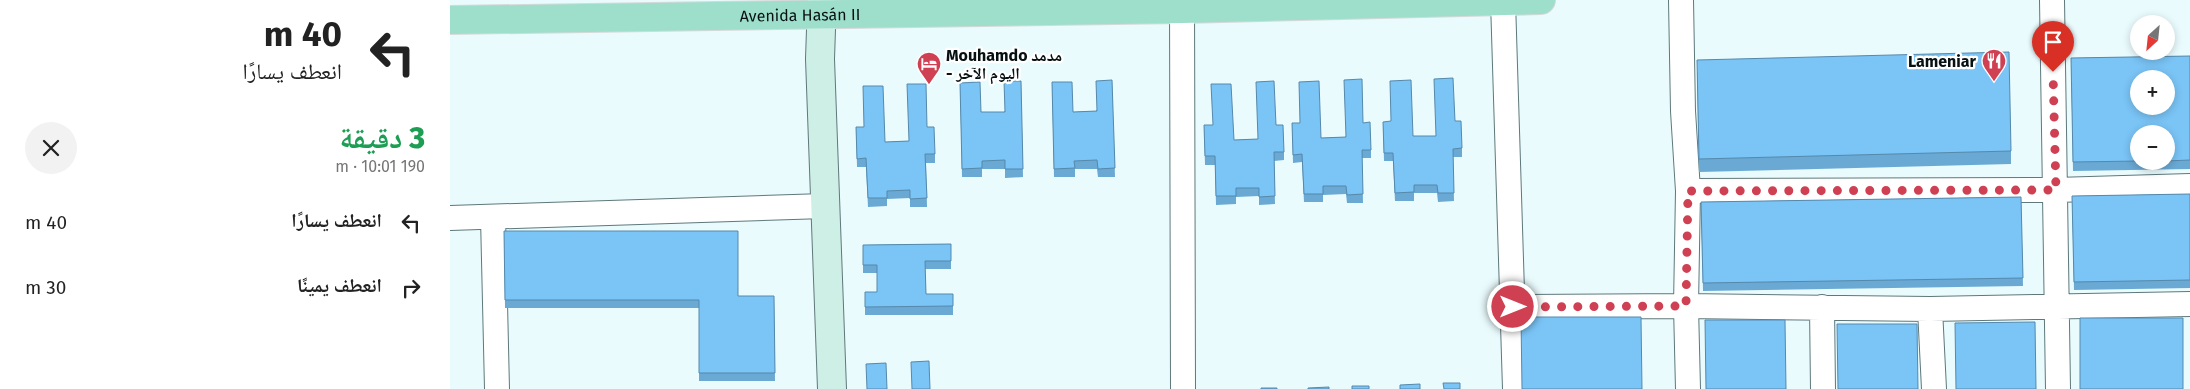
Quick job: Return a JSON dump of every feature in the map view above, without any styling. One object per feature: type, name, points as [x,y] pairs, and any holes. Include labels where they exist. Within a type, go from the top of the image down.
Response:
[{"type":"main road","name":"Avenida Hasán II","points":[[450,20],[822,7],[1182,5],[1541,0]]},
{"type":"street","points":[[1681,0],[1683,111],[1688,191],[1686,306],[1688,389]]},
{"type":"street","points":[[2052,0],[2058,389]]},
{"type":"street","points":[[1503,1],[1515,389]]},
{"type":"street","points":[[1182,5],[1183,389]]},
{"type":"street","points":[[822,7],[820,59],[832,389]]},
{"type":"street","points":[[1688,191],[2056,190],[2190,186]]},
{"type":"street","points":[[450,218],[824,206]]},
{"type":"street","points":[[493,217],[497,389]]},
{"type":"street","points":[[1513,307],[1686,306],[1930,310],[2190,304]]},
{"type":"street","points":[[1822,307],[1823,389]]},
{"type":"street","points":[[1930,310],[1934,389]]},
{"type":"building","points":[[2009,52],[2011,151],[1699,159],[1697,60]]},
{"type":"building","points":[[2175,56],[2190,56],[2190,160],[2175,161],[2175,125],[2130,125],[2130,161],[2073,162],[2071,58],[2130,57],[2130,60],[2175,60]]},
{"type":"building","points":[[1453,78],[1455,121],[1461,121],[1462,148],[1453,149],[1454,193],[1438,193],[1437,185],[1414,185],[1414,192],[1395,193],[1393,153],[1384,153],[1383,122],[1391,121],[1390,81],[1411,80],[1413,136],[1436,136],[1434,79]]},
{"type":"building","points":[[1362,79],[1363,123],[1370,122],[1371,150],[1362,150],[1363,194],[1347,195],[1346,186],[1323,186],[1323,194],[1304,194],[1302,154],[1293,155],[1292,123],[1300,123],[1299,82],[1319,81],[1321,138],[1346,137],[1344,80]]},
{"type":"building","points":[[1112,80],[1115,168],[1098,169],[1097,160],[1074,161],[1075,168],[1054,169],[1052,82],[1072,82],[1073,112],[1097,111],[1096,81]]},
{"type":"building","points":[[1004,81],[1021,81],[1023,169],[1005,169],[1005,160],[982,161],[982,168],[962,169],[960,83],[980,82],[981,112],[1005,112]]},
{"type":"building","points":[[1274,81],[1276,125],[1283,125],[1284,152],[1274,152],[1275,196],[1259,197],[1259,188],[1236,188],[1236,196],[1216,196],[1215,156],[1205,156],[1204,125],[1213,125],[1211,84],[1231,84],[1234,140],[1258,139],[1256,82]]},
{"type":"building","points":[[907,84],[926,84],[927,127],[934,127],[935,154],[925,154],[927,198],[910,199],[910,190],[887,191],[887,198],[868,198],[866,158],[857,159],[856,127],[864,127],[863,86],[883,86],[885,142],[909,141]]},
{"type":"building","points":[[2190,194],[2190,280],[2074,282],[2072,196]]},
{"type":"building","points":[[2021,197],[2023,278],[1703,283],[1701,202]]},
{"type":"building","points":[[504,231],[738,231],[738,296],[774,296],[775,373],[699,373],[699,300],[505,300]]},
{"type":"building","points":[[951,244],[951,261],[925,261],[926,294],[953,294],[953,306],[865,307],[865,292],[877,292],[877,265],[863,265],[863,245]]},
{"type":"building","points":[[1521,317],[1641,317],[1642,389],[1522,389]]},
{"type":"building","points":[[2080,318],[2183,318],[2183,389],[2080,389]]},
{"type":"building","points":[[1705,320],[1785,320],[1786,389],[1706,389]]},
{"type":"building","points":[[2035,322],[2036,389],[1956,389],[1955,323]]},
{"type":"building","points":[[1837,324],[1917,324],[1918,389],[1838,389]]},
{"type":"building","points":[[929,361],[930,389],[912,389],[911,362]]},
{"type":"building","points":[[886,363],[887,389],[867,389],[866,364]]},
{"type":"building","points":[[1443,383],[1460,383],[1460,389],[1444,389]]},
{"type":"building","points":[[1420,384],[1420,389],[1400,389],[1400,385]]},
{"type":"building","points":[[1352,386],[1369,386],[1369,389],[1352,389]]},
{"type":"building","points":[[1329,387],[1329,389],[1308,389],[1308,388]]},
{"type":"building","points":[[1277,388],[1277,389],[1261,389]]},
{"type":"place","name":"Lameniar","points":[[1994,82]]},
{"type":"place","name":"Mouhamdo مدمد - اليوم الآخر","points":[[929,85]]},
{"type":"route","points":[[1513,307],[1686,306],[1688,191],[2056,190],[2053,72]]}]
